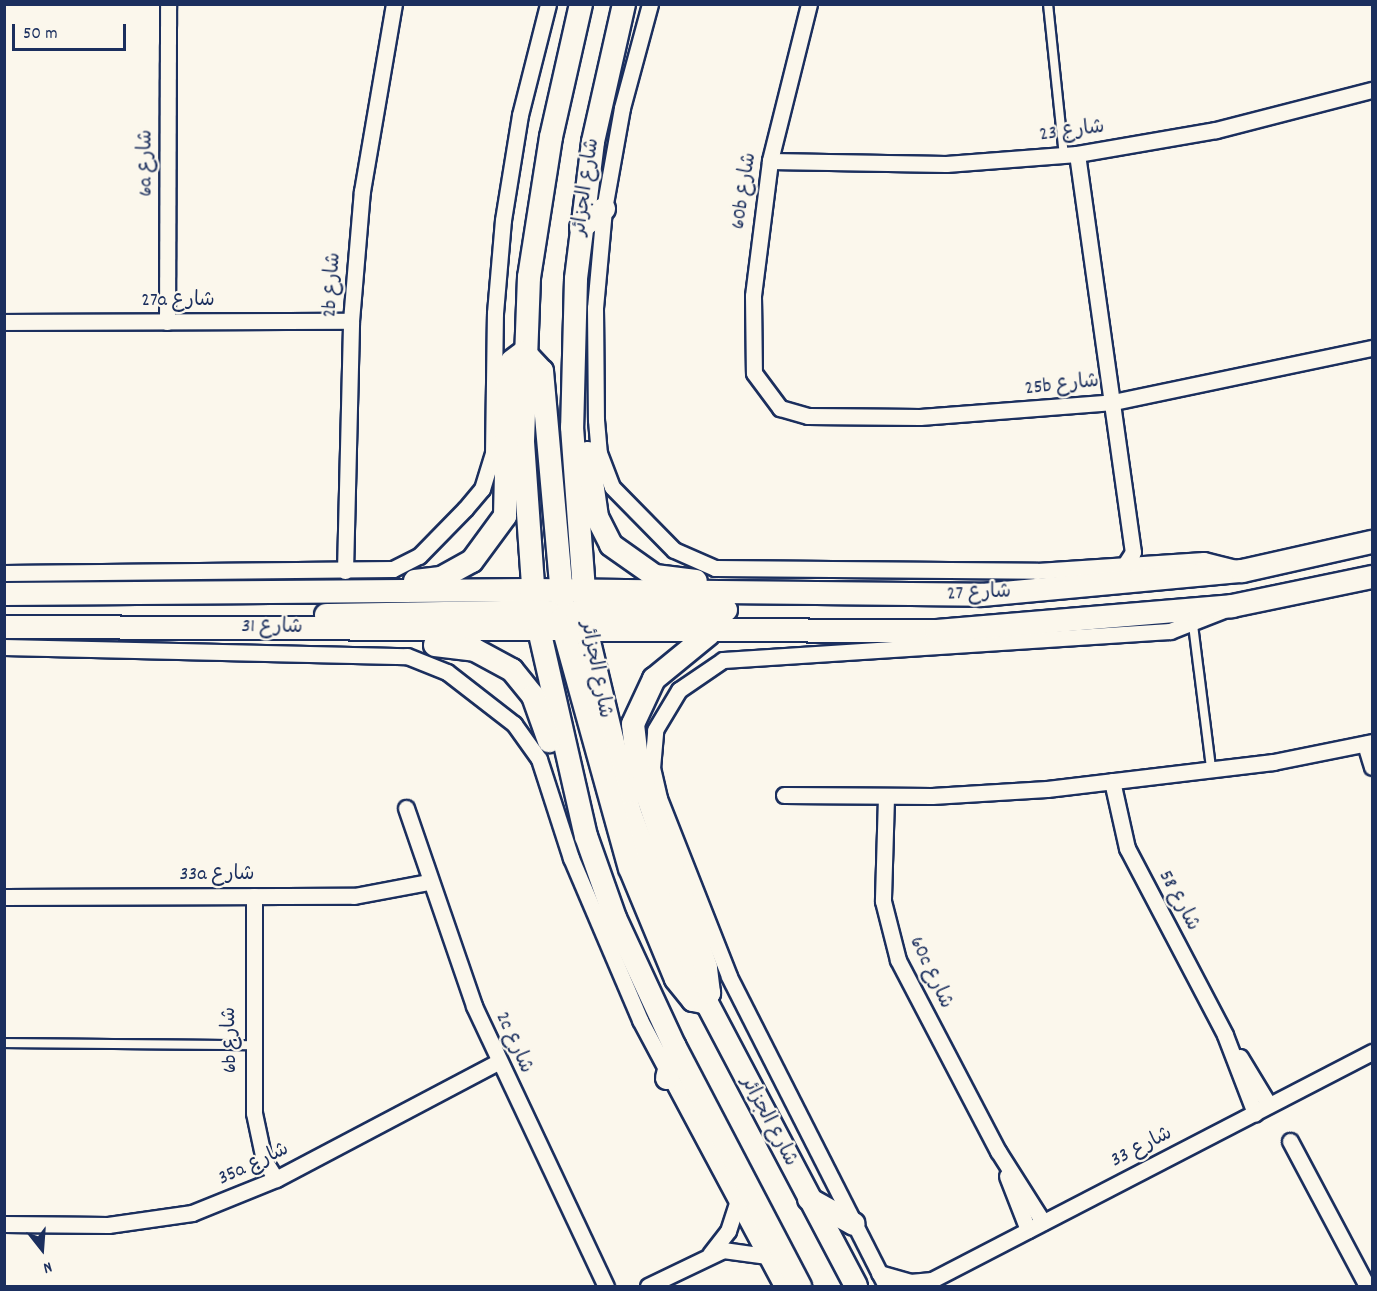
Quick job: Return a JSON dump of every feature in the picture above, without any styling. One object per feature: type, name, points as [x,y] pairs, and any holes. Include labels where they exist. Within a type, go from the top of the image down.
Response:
[{"type":"main road","name":"شارع الجزائر","points":[[581,4],[536,216],[524,352],[561,612],[586,836],[615,918],[675,1047],[800,1287]]},
{"type":"main road","name":"شارع الجزائر","points":[[624,4],[593,142],[581,228],[561,612],[630,813],[703,1002],[856,1287]]},
{"type":"main road","points":[[581,228],[604,209]]},
{"type":"main road","points":[[286,593],[316,585],[441,578],[487,546],[505,516],[507,379],[512,361],[524,352]]},
{"type":"main road","points":[[573,357],[597,518],[611,545],[639,569],[673,580],[938,585],[982,595]]},
{"type":"main road","name":"شارع 27","points":[[561,612],[982,595],[1078,588],[1242,571],[1372,542]]},
{"type":"main road","points":[[1078,588],[1095,568]]},
{"type":"main road","points":[[166,575],[192,592]]},
{"type":"main road","name":"شارع 27","points":[[561,612],[709,634],[936,632],[1232,606],[1372,578]]},
{"type":"main road","name":"شارع 31","points":[[4,594],[286,593],[561,612]]},
{"type":"main road","name":"شارع 31","points":[[4,627],[155,626],[561,612]]},
{"type":"main road","points":[[155,626],[176,638],[433,645],[492,657],[533,696],[564,799],[586,836]]},
{"type":"main road","points":[[936,632],[961,644]]},
{"type":"main road","points":[[703,1002],[709,993],[706,967],[638,768],[633,724],[654,679],[709,634]]},
{"type":"main road","points":[[667,1078],[675,1047]]},
{"type":"main road","points":[[809,1199],[854,1224]]},
{"type":"street","name":"6a شارع","points":[[166,322],[168,4]]},
{"type":"street","name":"2b شارع","points":[[345,571],[351,321],[365,160],[394,4]]},
{"type":"street","points":[[4,573],[166,575],[393,569],[419,556],[465,508],[489,473],[504,210],[548,4]]},
{"type":"street","points":[[650,4],[622,108],[604,209],[595,308],[599,453],[617,493],[683,556],[715,568],[1095,568],[1215,560],[1242,571]]},
{"type":"street","name":"60b شارع","points":[[760,386],[751,344],[770,161],[808,4]]},
{"type":"street","name":"شارع 23","points":[[770,161],[934,165],[1070,154],[1216,130],[1372,90]]},
{"type":"street","points":[[1070,154],[1113,402],[1133,552],[1124,566]]},
{"type":"street","name":"27a شارع","points":[[4,322],[351,321]]},
{"type":"street","name":"25b شارع","points":[[760,386],[780,408],[808,416],[920,417],[1113,402],[1372,348]]},
{"type":"street","points":[[882,1280],[729,976],[659,798],[652,745],[679,690],[723,660],[1193,625],[1232,606]]},
{"type":"street","points":[[4,647],[386,654],[420,659],[447,672],[514,724],[533,748],[596,921],[667,1078],[782,1287]]},
{"type":"street","points":[[784,795],[886,797],[1112,781],[1369,743],[1372,766]]},
{"type":"street","name":"شارع 58","points":[[1112,781],[1127,848],[1225,1035],[1269,1106]]},
{"type":"street","name":"60c شارع","points":[[886,797],[882,880],[891,941],[998,1151],[1043,1222]]},
{"type":"street","name":"2c شارع","points":[[406,808],[428,882],[498,1062],[606,1287]]},
{"type":"street","name":"33a شارع","points":[[4,897],[354,896],[428,882]]},
{"type":"street","name":"6b شارع","points":[[254,896],[251,1044],[256,1131],[276,1179]]},
{"type":"street","name":"شارع 58","points":[[1225,1035],[1255,1113]]},
{"type":"street","name":"شارع 33","points":[[882,1280],[929,1283],[1372,1052]]},
{"type":"street","name":"35a شارع","points":[[4,1224],[150,1222],[232,1200],[498,1062]]},
{"type":"street","points":[[1290,1141],[1367,1287]]},
{"type":"street","name":"60c شارع","points":[[998,1151],[1028,1230]]},
{"type":"street","points":[[710,1254],[728,1232],[737,1204]]},
{"type":"street","points":[[648,1287],[710,1254],[738,1249],[766,1256]]},
{"type":"lane","points":[[1048,4],[1070,154]]},
{"type":"lane","points":[[1193,625],[1211,768]]},
{"type":"lane","points":[[4,1042],[251,1044]]}]
